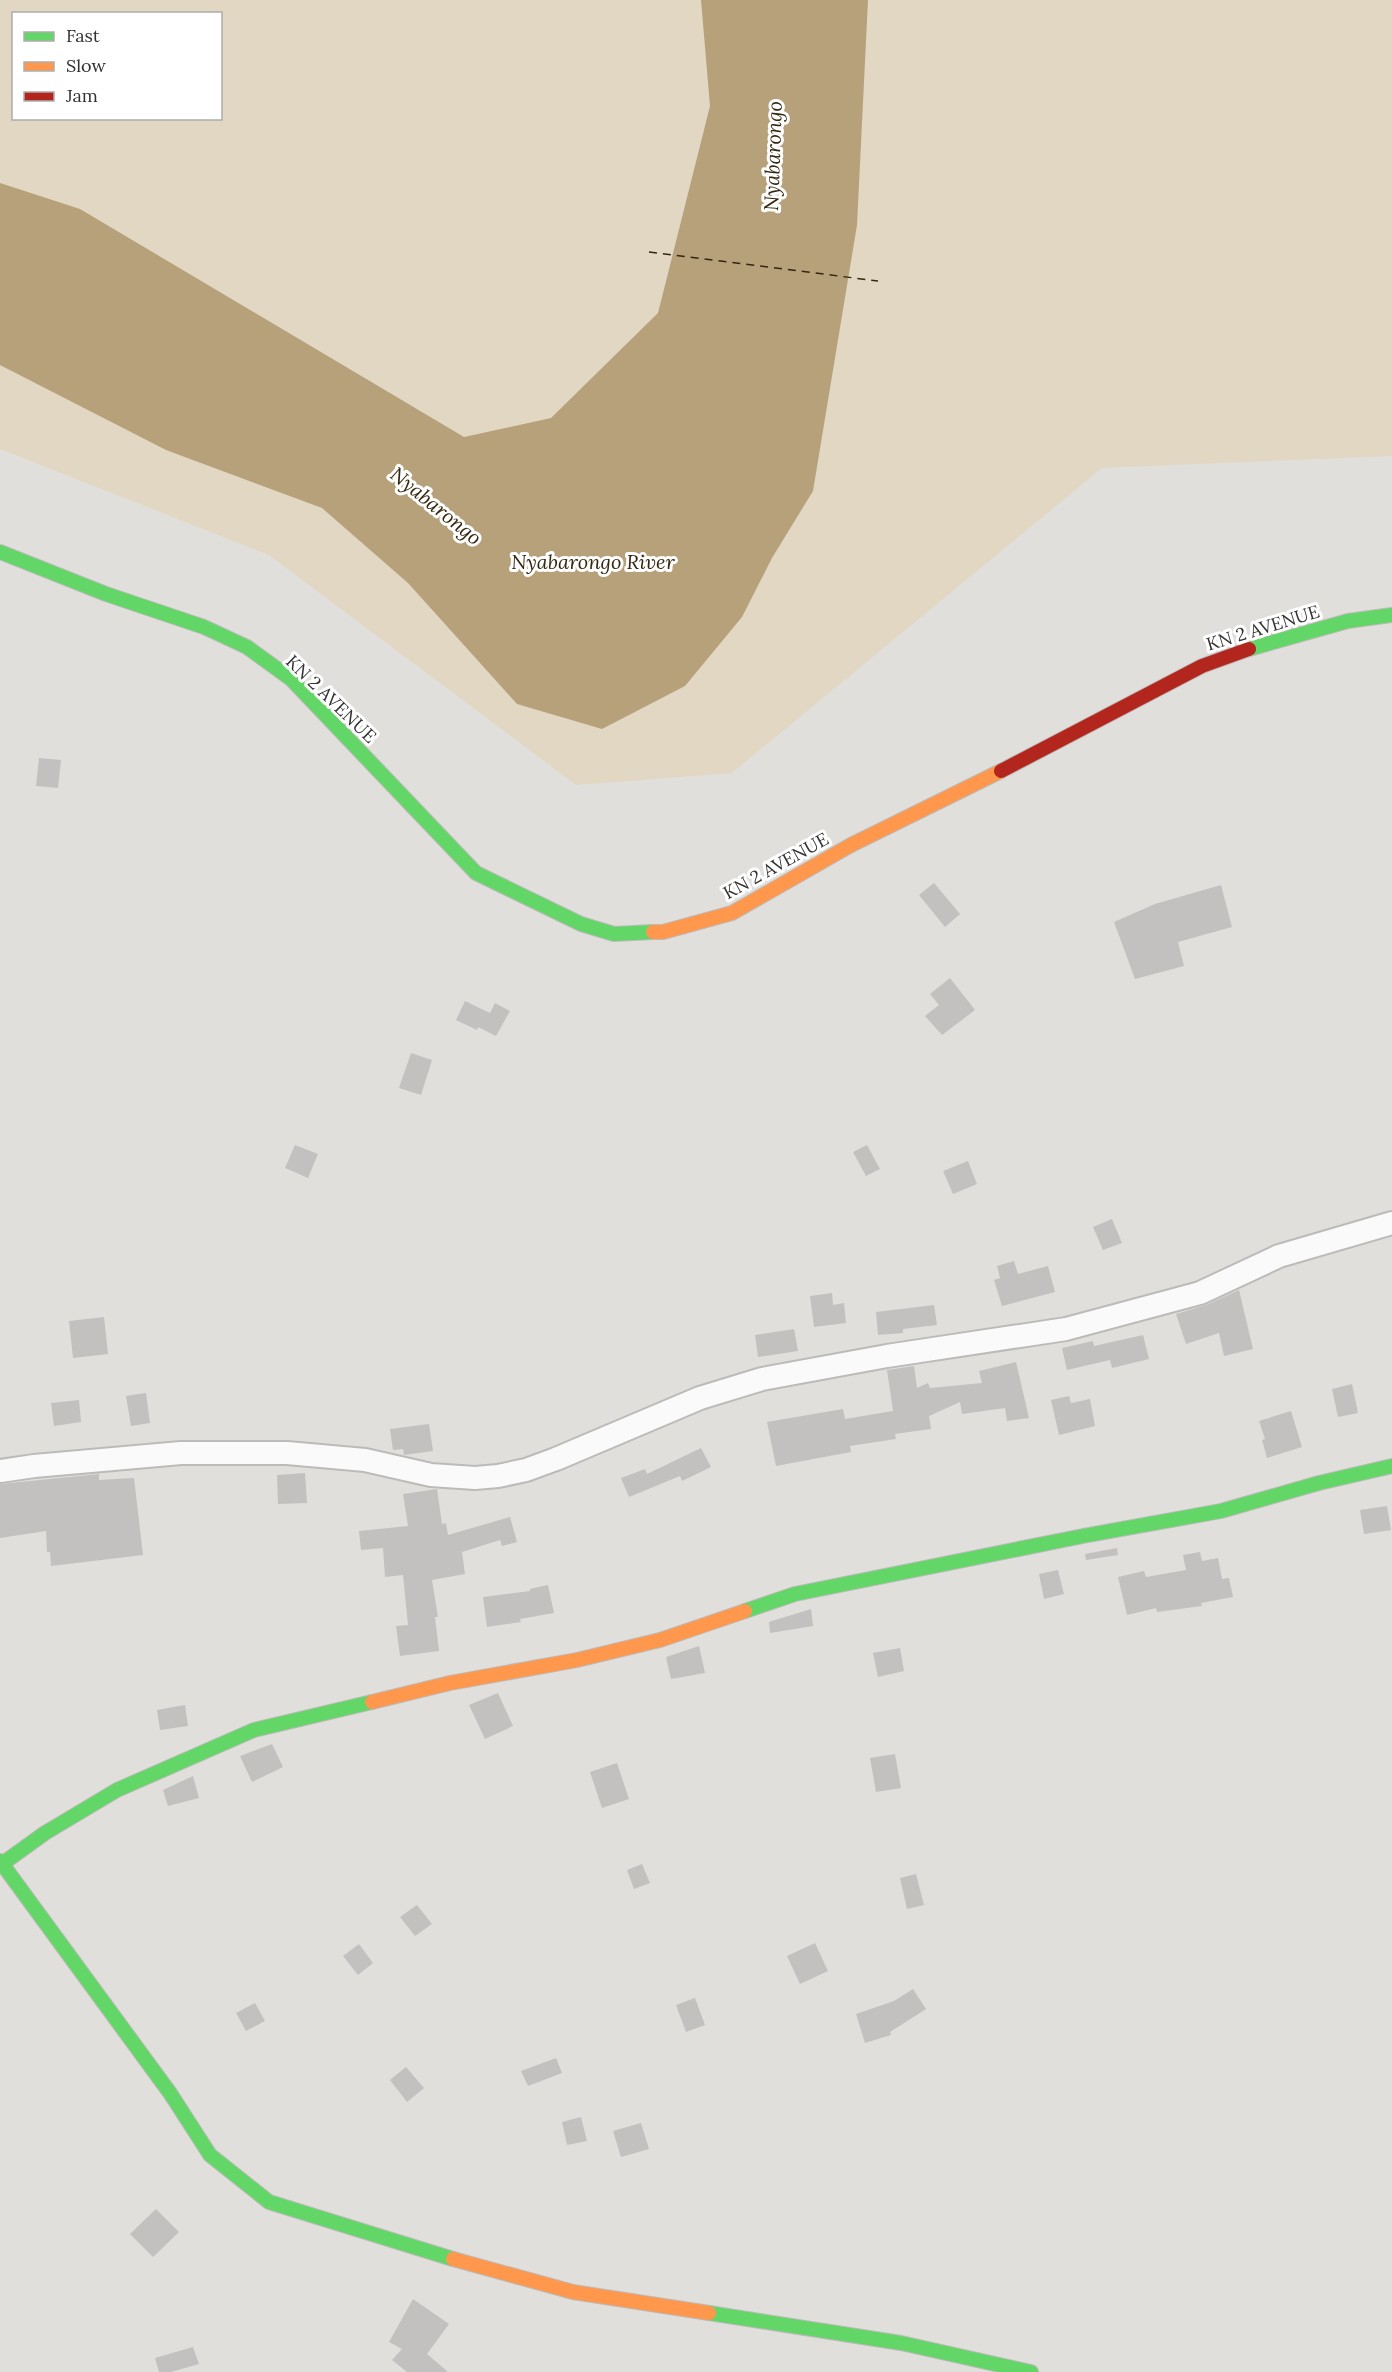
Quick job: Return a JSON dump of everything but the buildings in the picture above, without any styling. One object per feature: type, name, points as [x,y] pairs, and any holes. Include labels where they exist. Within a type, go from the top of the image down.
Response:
[{"type":"street","name":"KN 2 AVENUE","points":[[0,552],[106,594],[204,627],[247,647],[291,679],[476,873],[581,924],[614,934],[663,932],[732,913],[851,845],[950,798],[1202,666],[1259,645],[1348,621],[1392,615]]},
{"type":"street","points":[[0,1472],[34,1466],[181,1453],[287,1453],[365,1460],[431,1475],[475,1478],[498,1476],[526,1470],[556,1459],[700,1398],[762,1379],[887,1356],[1066,1329],[1200,1293],[1279,1256],[1392,1223]]},
{"type":"street","points":[[1031,2372],[901,2343],[573,2292],[422,2250],[269,2202],[210,2155],[170,2093],[1,1863],[45,1833],[117,1791],[254,1730],[450,1683],[577,1660],[649,1642],[795,1594],[1083,1536],[1221,1511],[1318,1483],[1392,1466]]},
{"type":"shaded area","points":[[0,0],[1392,0],[1392,456],[1102,468],[732,773],[576,785],[269,555],[0,449]]},
{"type":"water","name":"Nyabarongo River","points":[[701,0],[868,0],[857,225],[813,491],[772,558],[742,617],[685,686],[602,729],[517,704],[408,583],[322,508],[166,450],[0,365],[0,183],[80,209],[464,437],[551,418],[658,313],[710,106]]},
{"type":"ferry route","points":[[649,252],[878,281]]},
{"type":"traffic: fast","points":[[0,552],[106,594],[204,627],[247,647],[291,679],[476,873],[581,924],[614,934],[653,932]]},
{"type":"traffic: fast","points":[[1249,649],[1348,621],[1392,615]]},
{"type":"traffic: fast","points":[[745,1611],[795,1594],[1083,1536],[1221,1511],[1319,1483],[1392,1466]]},
{"type":"traffic: fast","points":[[2,1864],[45,1833],[117,1790],[254,1730],[372,1702]]},
{"type":"traffic: fast","points":[[0,1861],[170,2093],[210,2155],[269,2202],[453,2259]]},
{"type":"traffic: fast","points":[[709,2313],[901,2343],[1031,2372]]},
{"type":"traffic: slow","points":[[653,932],[663,932],[732,913],[851,845],[1001,771]]},
{"type":"traffic: slow","points":[[372,1702],[450,1683],[577,1660],[660,1640],[745,1611]]},
{"type":"traffic: slow","points":[[453,2259],[573,2292],[709,2313]]},
{"type":"traffic: jam","points":[[1001,771],[1202,666],[1249,649]]},
{"type":"water label","name":"Nyabarongo","points":[[773,156]]},
{"type":"water label","name":"Nyabarongo","points":[[436,506]]}]
